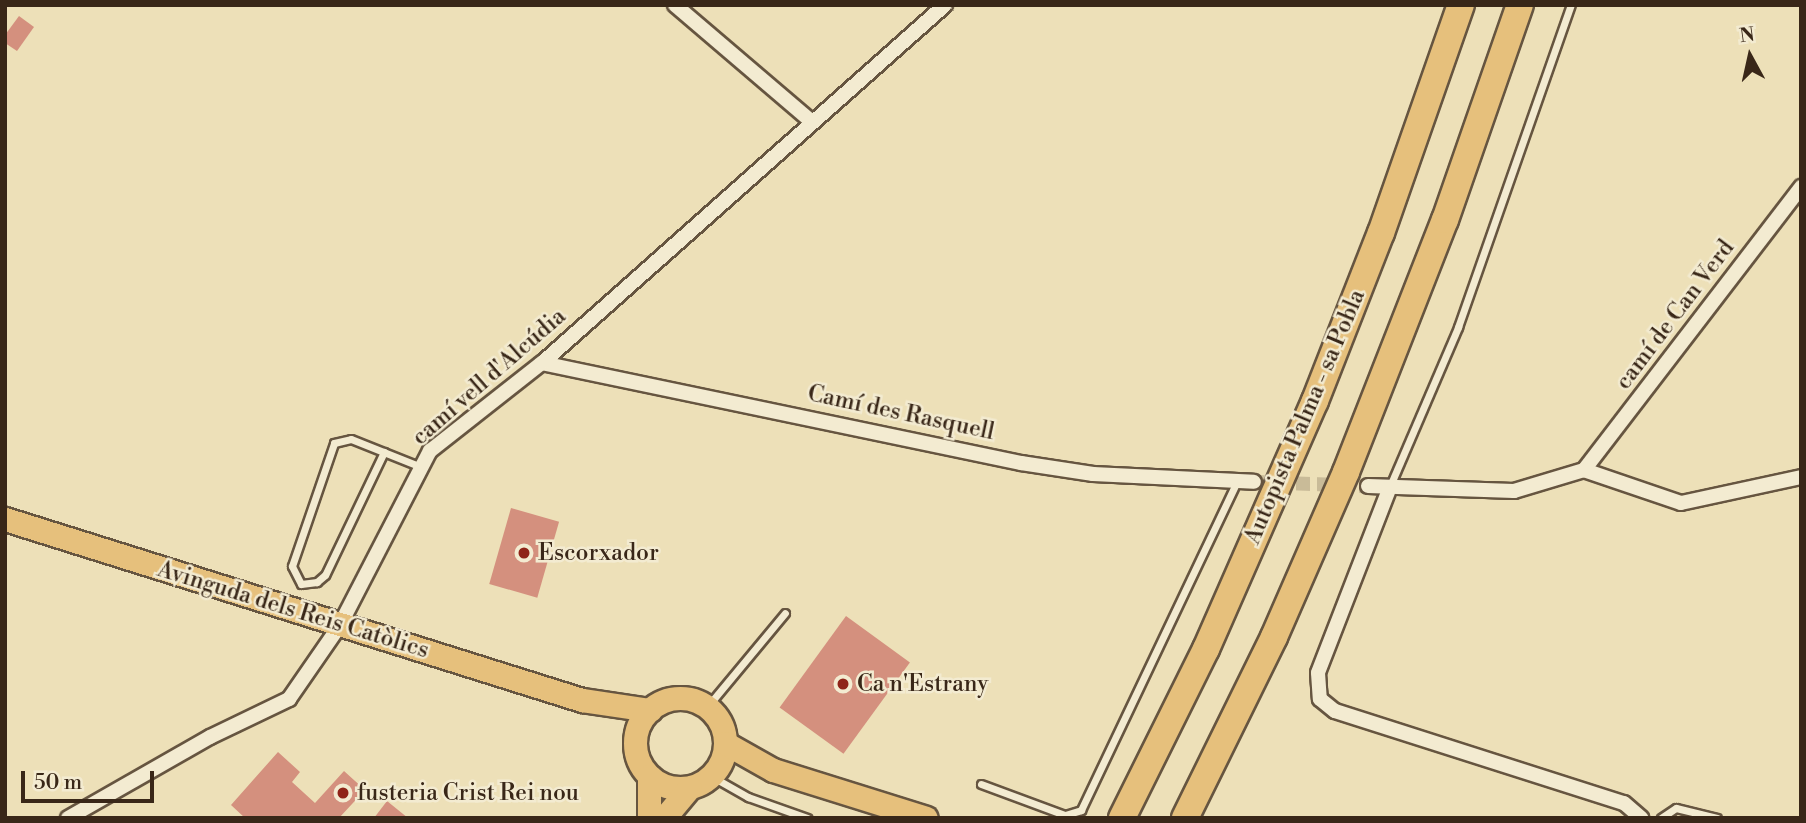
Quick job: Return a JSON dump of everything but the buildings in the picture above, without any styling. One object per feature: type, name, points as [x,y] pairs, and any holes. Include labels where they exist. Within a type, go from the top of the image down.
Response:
[{"type":"highway","name":"Autopista Palma - sa Pobla","points":[[1122,818],[1206,649],[1315,401],[1381,233],[1461,5]]},
{"type":"highway","points":[[1185,818],[1274,637],[1346,472],[1434,252],[1520,5]]},
{"type":"main road","name":"Avinguda dels Reis Catòlics","points":[[5,519],[590,702]]},
{"type":"main road","points":[[690,787],[669,786],[649,776],[641,764],[636,736],[639,721],[650,710],[678,699],[707,707],[717,717],[725,743],[715,772]]},
{"type":"main road","points":[[590,702],[650,710]]},
{"type":"main road","points":[[590,702],[636,736]]},
{"type":"main road","points":[[725,743],[773,771],[926,818]]},
{"type":"main road","points":[[664,818],[690,787],[715,772],[773,771]]},
{"type":"main road","points":[[649,776],[649,818]]},
{"type":"street","points":[[675,5],[812,122]]},
{"type":"street","name":"camí vell d'Alcúdia","points":[[68,818],[210,737],[289,699],[340,625],[430,451],[542,363],[945,5]]},
{"type":"street","name":"camí de Can Verd","points":[[1584,470],[1801,187]]},
{"type":"street","name":"Camí des Rasquell","points":[[542,363],[628,377],[1021,463],[1093,474],[1254,482]]},
{"type":"street","points":[[1368,486],[1514,491],[1584,470],[1681,503],[1801,477]]},
{"type":"street","points":[[1390,487],[1318,673],[1320,699],[1335,712],[1624,803],[1641,818]]},
{"type":"lane","points":[[1390,487],[1458,327],[1571,5]]},
{"type":"lane","points":[[384,452],[325,575],[317,582],[301,584],[292,566],[334,443],[351,439],[384,452],[421,467]]},
{"type":"lane","points":[[981,784],[1065,815],[1080,810],[1238,481]]},
{"type":"lane","points":[[707,707],[785,613]]},
{"type":"lane","points":[[715,772],[748,797],[807,818]]},
{"type":"lane","points":[[1661,818],[1676,808],[1717,818]]},
{"type":"tunnel","points":[[1254,482],[1368,486]]},
{"type":"place","name":"Escorxador","points":[[524,553]]},
{"type":"place","name":"Ca n'Estrany","points":[[843,684]]},
{"type":"place","name":"fusteria Crist Rei nou","points":[[343,793]]}]
